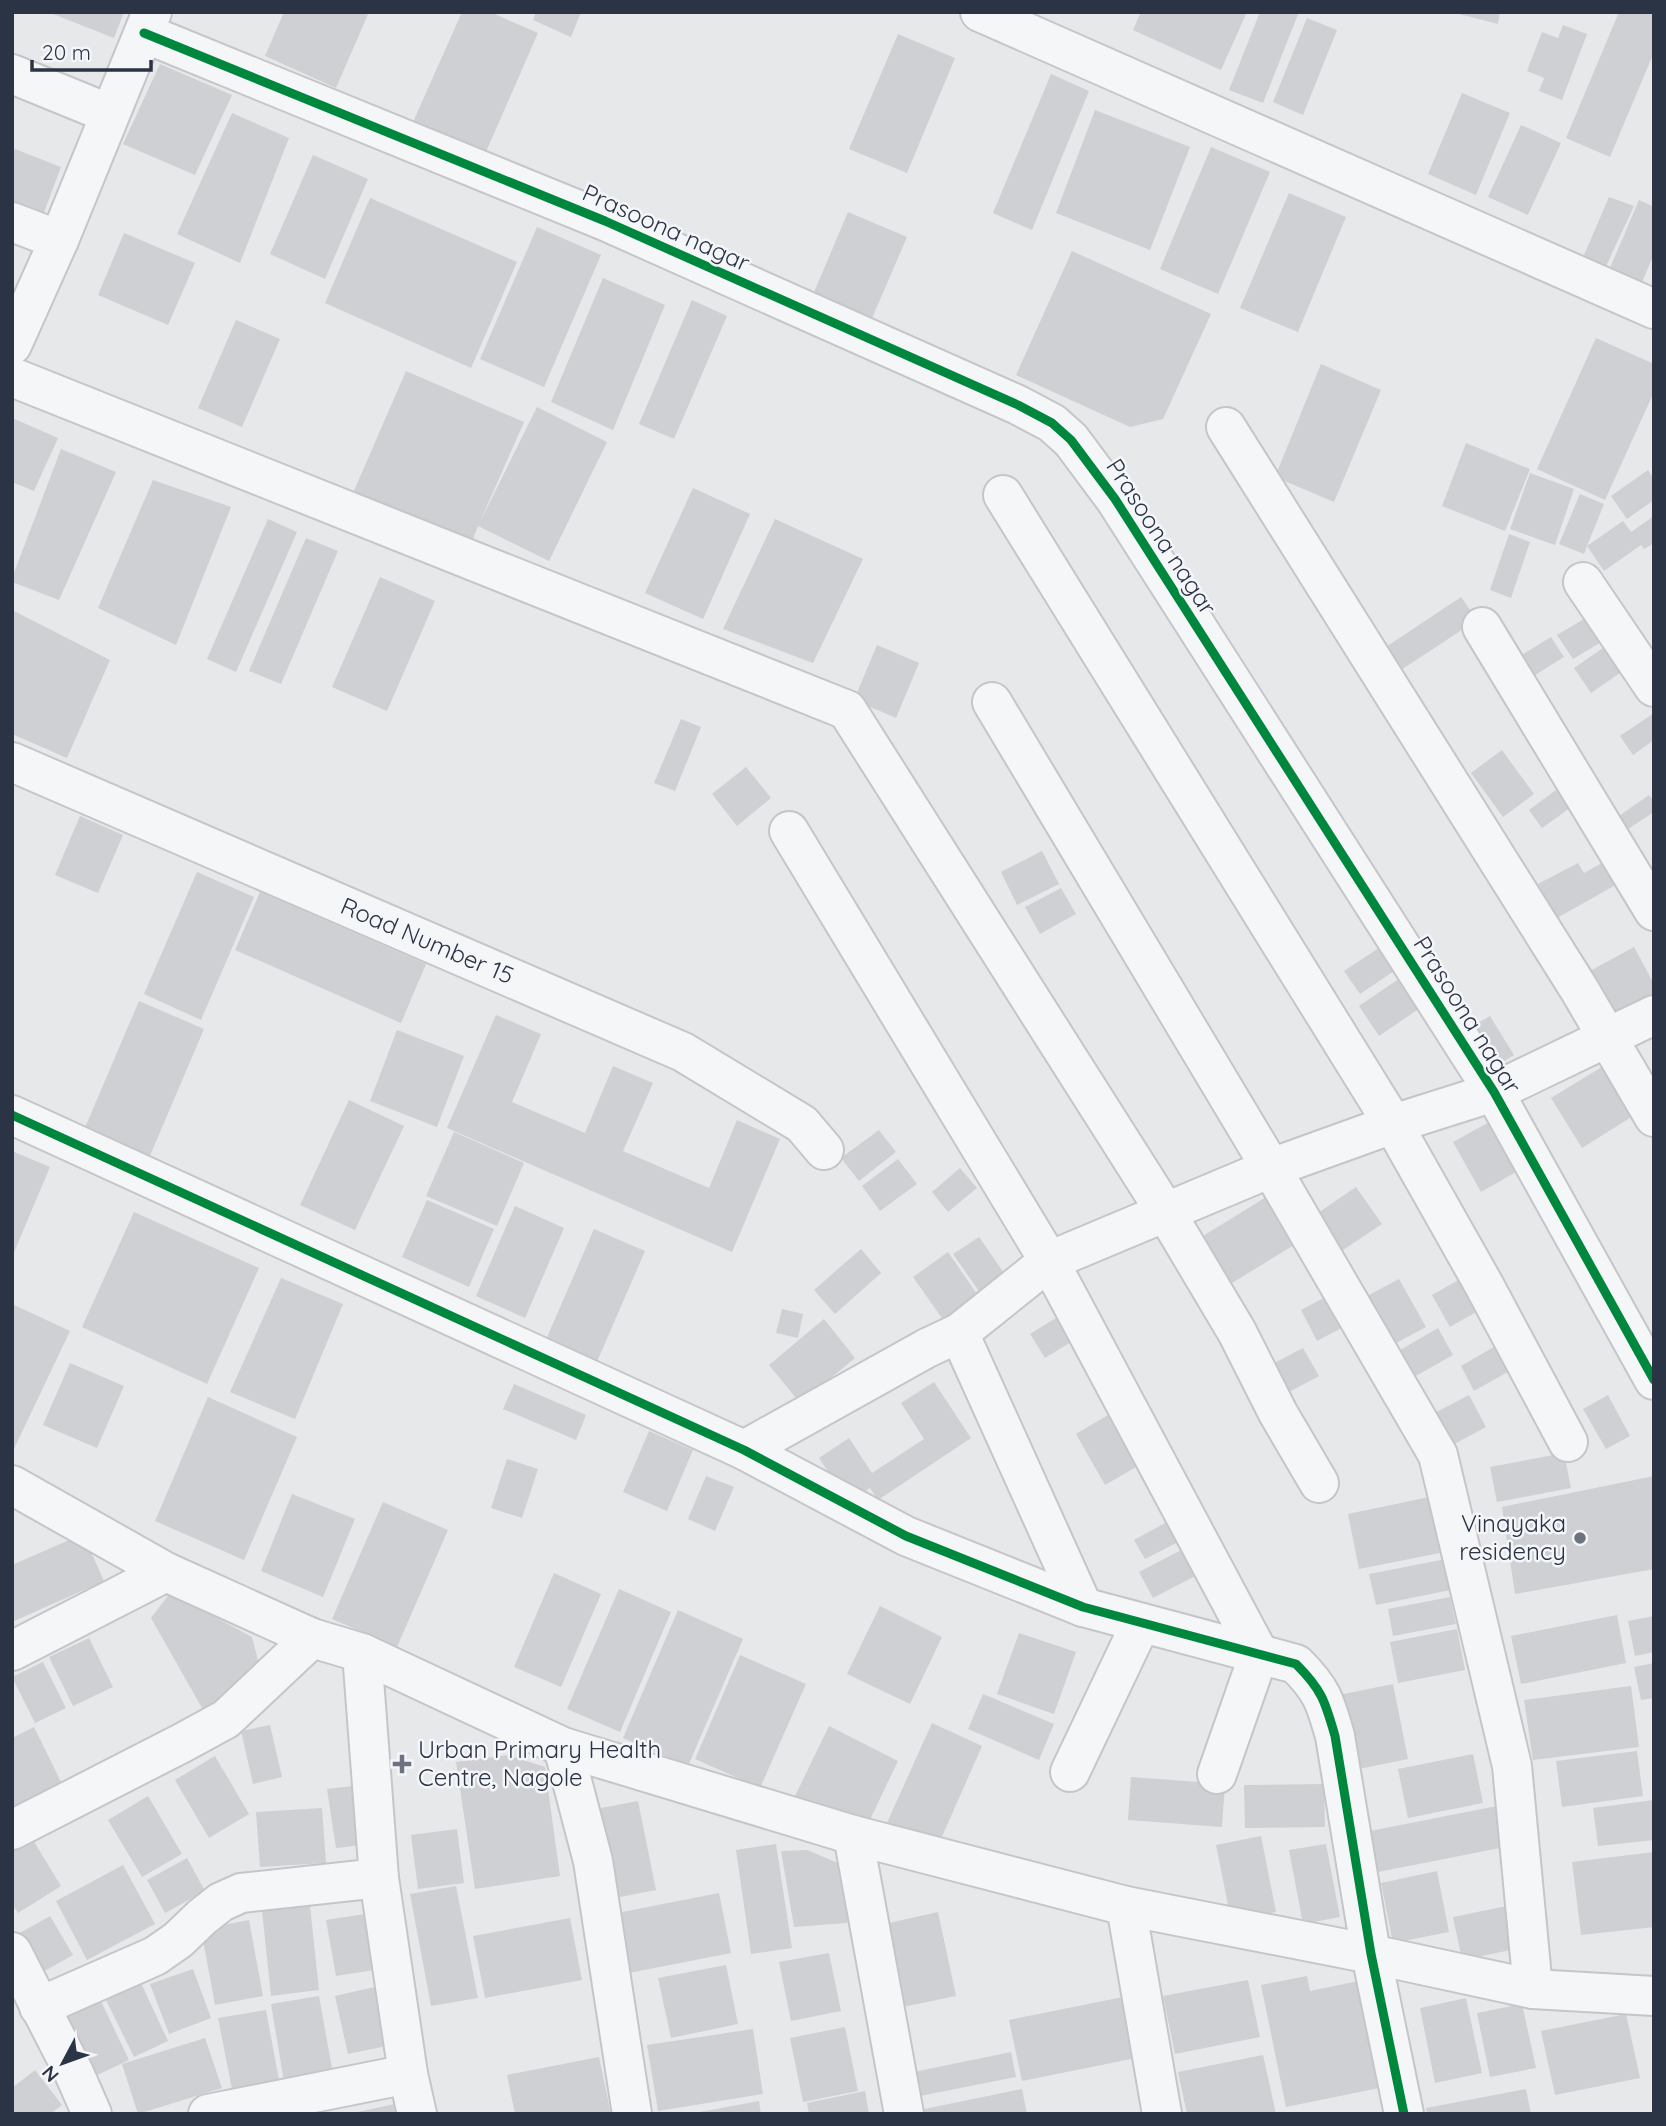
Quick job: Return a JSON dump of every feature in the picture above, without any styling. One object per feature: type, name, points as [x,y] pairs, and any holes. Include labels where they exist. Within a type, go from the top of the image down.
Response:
[{"type":"street","points":[[980,12],[1654,309]]},
{"type":"street","points":[[12,345],[59,240],[148,22]]},
{"type":"street","name":"Prasoona nagar","points":[[148,22],[1018,405],[1052,423],[1071,440],[1115,499],[1494,1091],[1654,1380]]},
{"type":"street","points":[[12,74],[110,114]]},
{"type":"street","points":[[12,222],[59,240]]},
{"type":"street","points":[[12,377],[847,710],[1165,1211],[1237,1332],[1278,1413],[1319,1483]]},
{"type":"street","points":[[1226,427],[1607,1036],[1654,1117]]},
{"type":"street","points":[[1003,495],[1393,1124],[1484,1285],[1568,1442]]},
{"type":"street","points":[[1583,582],[1654,687]]},
{"type":"street","points":[[1482,627],[1654,911]]},
{"type":"street","points":[[992,702],[1271,1168],[1438,1455],[1512,1766],[1533,1989]]},
{"type":"street","name":"Road Number 15","points":[[12,762],[683,1052],[802,1124],[824,1150]]},
{"type":"street","points":[[789,831],[1049,1261],[1259,1654],[1217,1774]]},
{"type":"street","points":[[744,1450],[927,1348],[959,1333],[1049,1261],[1271,1168],[1494,1091],[1654,1015]]},
{"type":"street","points":[[12,1115],[744,1450],[906,1536],[1083,1607],[1296,1664],[1315,1684],[1326,1704],[1335,1736],[1371,1954],[1404,2114]]},
{"type":"street","points":[[959,1333],[1083,1607]]},
{"type":"street","points":[[12,1485],[166,1572],[312,1638],[362,1653],[563,1747],[853,1835],[1126,1906],[1533,1989],[1652,2006]]},
{"type":"street","points":[[12,1651],[166,1572]]},
{"type":"street","points":[[1070,1772],[1141,1623]]},
{"type":"street","points":[[12,1830],[226,1719],[312,1638]]},
{"type":"street","points":[[362,1653],[379,1878],[416,2114]]},
{"type":"street","points":[[563,1747],[593,1861],[632,2114]]},
{"type":"street","points":[[853,1835],[904,2114]]},
{"type":"street","points":[[39,2007],[155,1956],[178,1940],[221,1902],[241,1893],[379,1878]]},
{"type":"street","points":[[1126,1906],[1162,2114]]},
{"type":"street","points":[[12,1952],[92,2114]]},
{"type":"street","points":[[216,2113],[408,2074]]},
{"type":"building","points":[[48,12],[124,12],[114,38]]},
{"type":"building","points":[[284,12],[369,12],[336,88],[265,56]]},
{"type":"building","points":[[462,12],[490,12],[538,33],[485,154],[413,122]]},
{"type":"building","points":[[536,12],[581,12],[571,37],[533,20]]},
{"type":"building","points":[[1141,12],[1247,12],[1221,70],[1133,30]]},
{"type":"building","points":[[1260,12],[1299,12],[1263,103],[1229,90]]},
{"type":"building","points":[[1451,12],[1500,12],[1498,24]]},
{"type":"building","points":[[1619,12],[1654,12],[1654,52],[1610,157],[1566,138]]},
{"type":"building","points":[[1307,18],[1337,30],[1303,115],[1273,102]]},
{"type":"building","points":[[1563,25],[1587,34],[1562,100],[1539,91],[1544,78],[1527,71],[1542,32],[1558,38]]},
{"type":"building","points":[[898,34],[955,58],[907,173],[849,149]]},
{"type":"building","points":[[160,64],[232,95],[195,175],[123,144]]},
{"type":"building","points":[[1051,74],[1089,91],[1032,230],[993,213]]},
{"type":"building","points":[[1462,93],[1510,113],[1476,195],[1428,174]]},
{"type":"building","points":[[1095,110],[1190,147],[1150,250],[1056,213]]},
{"type":"building","points":[[232,113],[289,138],[240,263],[177,234]]},
{"type":"building","points":[[1521,125],[1561,143],[1528,215],[1488,197]]},
{"type":"building","points":[[1211,147],[1270,172],[1218,294],[1160,269]]},
{"type":"building","points":[[15,149],[61,167],[43,215],[12,203],[12,157]]},
{"type":"building","points":[[313,155],[368,179],[325,279],[270,254]]},
{"type":"building","points":[[1289,193],[1346,217],[1298,332],[1240,308]]},
{"type":"building","points":[[1609,197],[1634,206],[1601,277],[1578,269]]},
{"type":"building","points":[[370,198],[517,262],[471,368],[325,303]]},
{"type":"building","points":[[1639,200],[1654,207],[1654,254],[1639,289],[1607,275]]},
{"type":"building","points":[[848,212],[907,237],[870,323],[812,297]]},
{"type":"building","points":[[537,227],[601,255],[544,387],[480,359]]},
{"type":"building","points":[[124,233],[195,263],[168,325],[98,295]]},
{"type":"building","points":[[1072,251],[1211,314],[1163,419],[1130,427],[1016,375]]},
{"type":"building","points":[[603,278],[665,305],[613,430],[551,402]]},
{"type":"building","points":[[692,300],[727,316],[674,439],[639,424]]},
{"type":"building","points":[[236,320],[280,339],[242,427],[198,408]]},
{"type":"building","points":[[1596,338],[1654,364],[1654,392],[1605,500],[1537,469]]},
{"type":"building","points":[[1321,364],[1381,390],[1334,502],[1275,477]]},
{"type":"building","points":[[406,371],[524,422],[479,524],[537,407],[607,442],[549,561],[478,526],[471,544],[353,493]]},
{"type":"building","points":[[12,418],[58,438],[34,491],[12,482]]},
{"type":"building","points":[[1466,443],[1530,469],[1505,531],[1442,506]]},
{"type":"building","points":[[61,449],[116,472],[59,600],[12,582],[12,578]]},
{"type":"building","points":[[1648,470],[1654,479],[1654,500],[1627,519],[1611,496]]},
{"type":"building","points":[[1530,473],[1574,489],[1555,545],[1510,529]]},
{"type":"building","points":[[153,480],[231,507],[176,645],[98,608]]},
{"type":"building","points":[[693,488],[750,514],[703,619],[645,593]]},
{"type":"building","points":[[1580,494],[1604,504],[1584,554],[1559,544]]},
{"type":"building","points":[[1654,516],[1654,543],[1644,549],[1641,545],[1604,571],[1587,546],[1623,521],[1631,532]]},
{"type":"building","points":[[268,519],[297,532],[236,672],[207,659]]},
{"type":"building","points":[[775,519],[863,559],[813,663],[723,629]]},
{"type":"building","points":[[1509,534],[1530,542],[1511,598],[1490,590]]},
{"type":"building","points":[[306,538],[338,551],[281,684],[249,671]]},
{"type":"building","points":[[380,577],[435,601],[387,711],[332,687]]},
{"type":"building","points":[[1461,597],[1477,620],[1401,670],[1386,647]]},
{"type":"building","points":[[12,610],[110,660],[67,758],[12,734]]},
{"type":"building","points":[[1599,610],[1613,635],[1573,659],[1557,635]]},
{"type":"building","points":[[1551,637],[1564,657],[1532,677],[1520,656]]},
{"type":"building","points":[[1613,641],[1630,666],[1591,693],[1574,668]]},
{"type":"building","points":[[877,645],[919,663],[896,718],[854,700]]},
{"type":"building","points":[[1654,713],[1654,740],[1633,755],[1620,736]]},
{"type":"building","points":[[681,719],[701,727],[675,791],[654,783]]},
{"type":"building","points":[[1502,750],[1534,794],[1503,817],[1471,773]]},
{"type":"building","points":[[746,767],[771,798],[737,826],[712,794]]},
{"type":"building","points":[[1556,790],[1570,808],[1542,828],[1529,810]]},
{"type":"building","points":[[1649,795],[1654,801],[1654,812],[1628,829],[1619,816]]},
{"type":"building","points":[[80,816],[123,835],[98,893],[55,875]]},
{"type":"building","points":[[1042,851],[1059,884],[1017,905],[1001,872]]},
{"type":"building","points":[[1609,859],[1621,882],[1557,918],[1538,884],[1578,863],[1584,873]]},
{"type":"building","points":[[197,872],[254,897],[201,1020],[144,994]]},
{"type":"building","points":[[1061,888],[1076,914],[1040,934],[1025,907]]},
{"type":"building","points":[[260,892],[426,964],[401,1023],[235,950]]},
{"type":"building","points":[[1385,944],[1400,967],[1360,994],[1344,971]]},
{"type":"building","points":[[1634,947],[1654,984],[1654,994],[1605,1020],[1581,976]]},
{"type":"building","points":[[1403,976],[1423,1006],[1379,1036],[1359,1006]]},
{"type":"building","points":[[139,1001],[204,1029],[146,1165],[81,1137]]},
{"type":"building","points":[[496,1015],[541,1034],[512,1102],[585,1133],[613,1066],[653,1083],[623,1151],[709,1188],[737,1120],[780,1139],[732,1252],[447,1128]]},
{"type":"building","points":[[1490,1016],[1514,1055],[1488,1071],[1464,1031]]},
{"type":"building","points":[[397,1030],[464,1056],[437,1127],[370,1101]]},
{"type":"building","points":[[1610,1062],[1641,1111],[1582,1148],[1551,1098]]},
{"type":"building","points":[[349,1100],[404,1126],[355,1230],[300,1205]]},
{"type":"building","points":[[1502,1115],[1530,1164],[1481,1192],[1453,1142]]},
{"type":"building","points":[[879,1130],[896,1152],[859,1181],[841,1158]]},
{"type":"building","points":[[454,1132],[524,1163],[497,1226],[426,1196]]},
{"type":"building","points":[[12,1151],[50,1167],[12,1257]]},
{"type":"building","points":[[898,1159],[917,1184],[880,1211],[862,1186]]},
{"type":"building","points":[[960,1168],[977,1188],[948,1212],[932,1192]]},
{"type":"building","points":[[1356,1187],[1382,1224],[1334,1256],[1309,1219]]},
{"type":"building","points":[[1273,1193],[1302,1240],[1219,1291],[1190,1244]]},
{"type":"building","points":[[427,1200],[494,1229],[469,1287],[402,1257]]},
{"type":"building","points":[[515,1206],[564,1228],[525,1318],[476,1296]]},
{"type":"building","points":[[134,1212],[259,1268],[207,1384],[82,1327]]},
{"type":"building","points":[[594,1229],[645,1251],[596,1364],[545,1342]]},
{"type":"building","points":[[979,1237],[1008,1279],[983,1297],[953,1254]]},
{"type":"building","points":[[861,1249],[881,1273],[835,1314],[814,1290]]},
{"type":"building","points":[[948,1252],[979,1297],[944,1321],[913,1277]]},
{"type":"building","points":[[1467,1275],[1485,1307],[1450,1327],[1432,1295]]},
{"type":"building","points":[[281,1278],[343,1304],[295,1419],[230,1392]]},
{"type":"building","points":[[1399,1279],[1426,1327],[1385,1349],[1358,1301]]},
{"type":"building","points":[[1333,1293],[1349,1324],[1317,1341],[1301,1310]]},
{"type":"building","points":[[12,1304],[70,1331],[12,1453]]},
{"type":"building","points":[[782,1309],[803,1314],[798,1338],[776,1333]]},
{"type":"building","points":[[1064,1313],[1079,1337],[1045,1358],[1030,1334]]},
{"type":"building","points":[[824,1319],[855,1358],[800,1403],[769,1365]]},
{"type":"building","points":[[1438,1328],[1453,1355],[1405,1382],[1390,1356]]},
{"type":"building","points":[[1499,1344],[1513,1369],[1474,1391],[1461,1366]]},
{"type":"building","points":[[1303,1348],[1319,1376],[1274,1400],[1259,1371]]},
{"type":"building","points":[[70,1363],[124,1386],[97,1448],[43,1425]]},
{"type":"building","points":[[934,1382],[971,1438],[878,1500],[870,1488],[857,1496],[847,1481],[838,1487],[819,1458],[849,1438],[872,1473],[924,1439],[901,1403]]},
{"type":"building","points":[[514,1384],[586,1415],[576,1440],[503,1409]]},
{"type":"building","points":[[1469,1395],[1486,1427],[1445,1449],[1429,1416]]},
{"type":"building","points":[[1608,1395],[1630,1436],[1606,1449],[1583,1409]]},
{"type":"building","points":[[208,1397],[297,1437],[244,1560],[155,1521]]},
{"type":"building","points":[[1113,1412],[1143,1463],[1105,1485],[1076,1434]]},
{"type":"building","points":[[649,1431],[693,1450],[667,1511],[623,1492]]},
{"type":"building","points":[[1564,1453],[1571,1488],[1497,1502],[1490,1467]]},
{"type":"building","points":[[507,1459],[538,1469],[522,1518],[491,1508]]},
{"type":"building","points":[[706,1476],[734,1487],[715,1531],[688,1519]]},
{"type":"building","name":"Vinayaka residency","points":[[1654,1476],[1654,1569],[1515,1594],[1502,1507]]},
{"type":"building","points":[[292,1494],[355,1519],[323,1597],[261,1571]]},
{"type":"building","points":[[1434,1496],[1445,1552],[1359,1569],[1348,1514]]},
{"type":"building","points":[[383,1502],[448,1530],[397,1647],[332,1619]]},
{"type":"building","points":[[1176,1517],[1186,1538],[1145,1559],[1134,1540]]},
{"type":"building","points":[[83,1534],[104,1581],[12,1622],[12,1565]]},
{"type":"building","points":[[1189,1546],[1203,1572],[1153,1598],[1139,1572]]},
{"type":"building","points":[[1446,1559],[1451,1590],[1376,1605],[1369,1574]]},
{"type":"building","points":[[554,1573],[601,1594],[561,1687],[514,1667]]},
{"type":"building","points":[[619,1589],[671,1612],[620,1732],[567,1709]]},
{"type":"building","points":[[170,1593],[252,1637],[260,1668],[225,1703],[202,1708],[151,1618]]},
{"type":"building","points":[[1450,1597],[1456,1624],[1393,1636],[1388,1609]]},
{"type":"building","points":[[880,1606],[942,1637],[910,1704],[847,1674]]},
{"type":"building","points":[[678,1610],[743,1639],[688,1766],[623,1738]]},
{"type":"building","points":[[1617,1615],[1626,1663],[1521,1684],[1511,1636]]},
{"type":"building","points":[[1654,1616],[1654,1652],[1635,1656],[1628,1621]]},
{"type":"building","points":[[1457,1629],[1465,1670],[1398,1683],[1390,1642]]},
{"type":"building","points":[[1019,1633],[1076,1652],[1054,1714],[997,1694]]},
{"type":"building","points":[[89,1638],[113,1687],[73,1706],[49,1657]]},
{"type":"building","points":[[740,1655],[806,1684],[760,1788],[695,1759]]},
{"type":"building","points":[[43,1662],[66,1708],[35,1723],[12,1677]]},
{"type":"building","points":[[1654,1663],[1654,1698],[1641,1700],[1634,1667]]},
{"type":"building","points":[[1393,1684],[1408,1759],[1349,1771],[1334,1696]]},
{"type":"building","points":[[1631,1686],[1639,1747],[1533,1760],[1524,1700]]},
{"type":"building","points":[[983,1694],[1054,1724],[1039,1760],[968,1729]]},
{"type":"building","points":[[932,1723],[982,1746],[937,1848],[886,1825]]},
{"type":"building","points":[[270,1725],[282,1777],[253,1784],[241,1731]]},
{"type":"building","points":[[829,1726],[898,1761],[865,1830],[795,1796]]},
{"type":"building","points":[[34,1727],[62,1784],[15,1806],[12,1801],[12,1738]]},
{"type":"building","points":[[1637,1751],[1643,1796],[1562,1807],[1556,1761]]},
{"type":"building","points":[[1473,1754],[1483,1803],[1408,1818],[1398,1769]]},
{"type":"building","points":[[508,1755],[545,1767],[560,1876],[475,1889],[456,1762]]},
{"type":"building","points":[[215,1756],[249,1814],[209,1838],[175,1780]]},
{"type":"building","points":[[1131,1777],[1225,1784],[1222,1827],[1128,1820]]},
{"type":"building","points":[[1324,1784],[1325,1827],[1245,1828],[1244,1785]]},
{"type":"building","points":[[362,1785],[371,1844],[336,1848],[327,1789]]},
{"type":"building","points":[[148,1796],[182,1854],[142,1877],[108,1820]]},
{"type":"building","points":[[1654,1800],[1654,1840],[1598,1846],[1593,1808]]},
{"type":"building","points":[[638,1801],[656,1890],[615,1898],[596,1809]]},
{"type":"building","points":[[1497,1806],[1505,1847],[1378,1872],[1370,1831]]},
{"type":"building","points":[[322,1808],[326,1863],[260,1867],[256,1812]]},
{"type":"building","points":[[457,1829],[464,1883],[418,1889],[411,1835]]},
{"type":"building","points":[[30,1835],[61,1886],[18,1913],[12,1904],[12,1845]]},
{"type":"building","points":[[1261,1836],[1276,1912],[1231,1920],[1216,1845]]},
{"type":"building","points":[[776,1844],[792,1948],[751,1954],[736,1850]]},
{"type":"building","points":[[1326,1844],[1340,1917],[1303,1924],[1289,1850]]},
{"type":"building","points":[[807,1850],[850,1868],[847,1923],[794,1927],[781,1851]]},
{"type":"building","points":[[1654,1852],[1654,1927],[1581,1935],[1572,1862]]},
{"type":"building","points":[[187,1858],[205,1891],[165,1913],[147,1880]]},
{"type":"building","points":[[123,1865],[155,1924],[87,1960],[56,1901]]},
{"type":"building","points":[[1437,1871],[1449,1932],[1393,1943],[1381,1883]]},
{"type":"building","points":[[456,1886],[478,1998],[431,2006],[410,1894]]},
{"type":"building","points":[[719,1893],[731,1953],[629,1973],[617,1913]]},
{"type":"building","points":[[310,1906],[319,1990],[271,1996],[262,1911]]},
{"type":"building","points":[[1507,1906],[1516,1949],[1462,1960],[1453,1917]]},
{"type":"building","points":[[938,1912],[956,1996],[898,2008],[880,1925]]},
{"type":"building","points":[[371,1913],[380,1969],[336,1976],[326,1920]]},
{"type":"building","points":[[50,1916],[73,1955],[41,1973],[18,1934]]},
{"type":"building","points":[[570,1918],[582,1980],[485,1998],[473,1936]]},
{"type":"building","points":[[249,1920],[263,1996],[215,2005],[201,1929]]},
{"type":"building","points":[[829,1953],[841,2011],[791,2021],[779,1962]]},
{"type":"building","points":[[726,1965],[738,2024],[671,2038],[658,1978]]},
{"type":"building","points":[[193,1969],[211,2018],[169,2034],[150,1984]]},
{"type":"building","points":[[1307,1976],[1310,1991],[1368,1979],[1389,2086],[1286,2107],[1261,1985]]},
{"type":"building","points":[[1248,1980],[1260,2037],[1175,2054],[1163,1996]]},
{"type":"building","points":[[140,1981],[168,2041],[134,2057],[105,1998]]},
{"type":"building","points":[[383,1985],[396,2044],[348,2054],[335,1996]]},
{"type":"building","points":[[319,1996],[333,2074],[284,2082],[271,2004]]},
{"type":"building","points":[[99,1997],[129,2060],[91,2078],[61,2015]]},
{"type":"building","points":[[1123,1997],[1136,2058],[1022,2081],[1009,2020]]},
{"type":"building","points":[[1466,1998],[1482,2073],[1435,2083],[1420,2008]]},
{"type":"building","points":[[1522,2004],[1536,2068],[1490,2077],[1477,2013]]},
{"type":"building","points":[[266,2010],[279,2080],[232,2089],[218,2018]]},
{"type":"building","points":[[1626,2014],[1640,2078],[1555,2095],[1541,2031]]},
{"type":"building","points":[[845,2027],[858,2091],[803,2102],[790,2038]]},
{"type":"building","points":[[753,2029],[763,2094],[658,2111],[647,2045]]},
{"type":"building","points":[[205,2038],[222,2088],[138,2114],[122,2064]]},
{"type":"building","points":[[1011,2052],[1016,2077],[910,2098],[904,2074]]},
{"type":"building","points":[[1263,2055],[1276,2114],[1187,2114],[1178,2072]]},
{"type":"building","points":[[599,2057],[611,2114],[515,2114],[507,2075]]},
{"type":"building","points":[[35,2070],[62,2105],[50,2114],[12,2114],[12,2088]]},
{"type":"building","points":[[1022,2089],[1027,2114],[916,2114],[915,2111]]},
{"type":"building","points":[[1526,2089],[1531,2114],[1427,2114],[1426,2108]]},
{"type":"building","points":[[865,2091],[869,2114],[809,2114],[807,2103]]},
{"type":"building","points":[[759,2101],[761,2114],[700,2114],[700,2112]]},
{"type":"building","points":[[399,2103],[401,2114],[353,2114],[353,2113]]},
{"type":"cycle path","points":[[144,33],[605,221],[1018,405],[1052,423],[1071,440],[1115,499],[1494,1092],[1654,1380]]},
{"type":"cycle path","points":[[12,1115],[744,1450],[906,1536],[1083,1607],[1296,1664],[1322,1697],[1335,1736],[1371,1954],[1404,2114]]},
{"type":"place","name":"Vinayaka residency","points":[[1580,1538]]},
{"type":"place","name":"Urban Primary Health Centre, Nagole","points":[[402,1764]]}]
